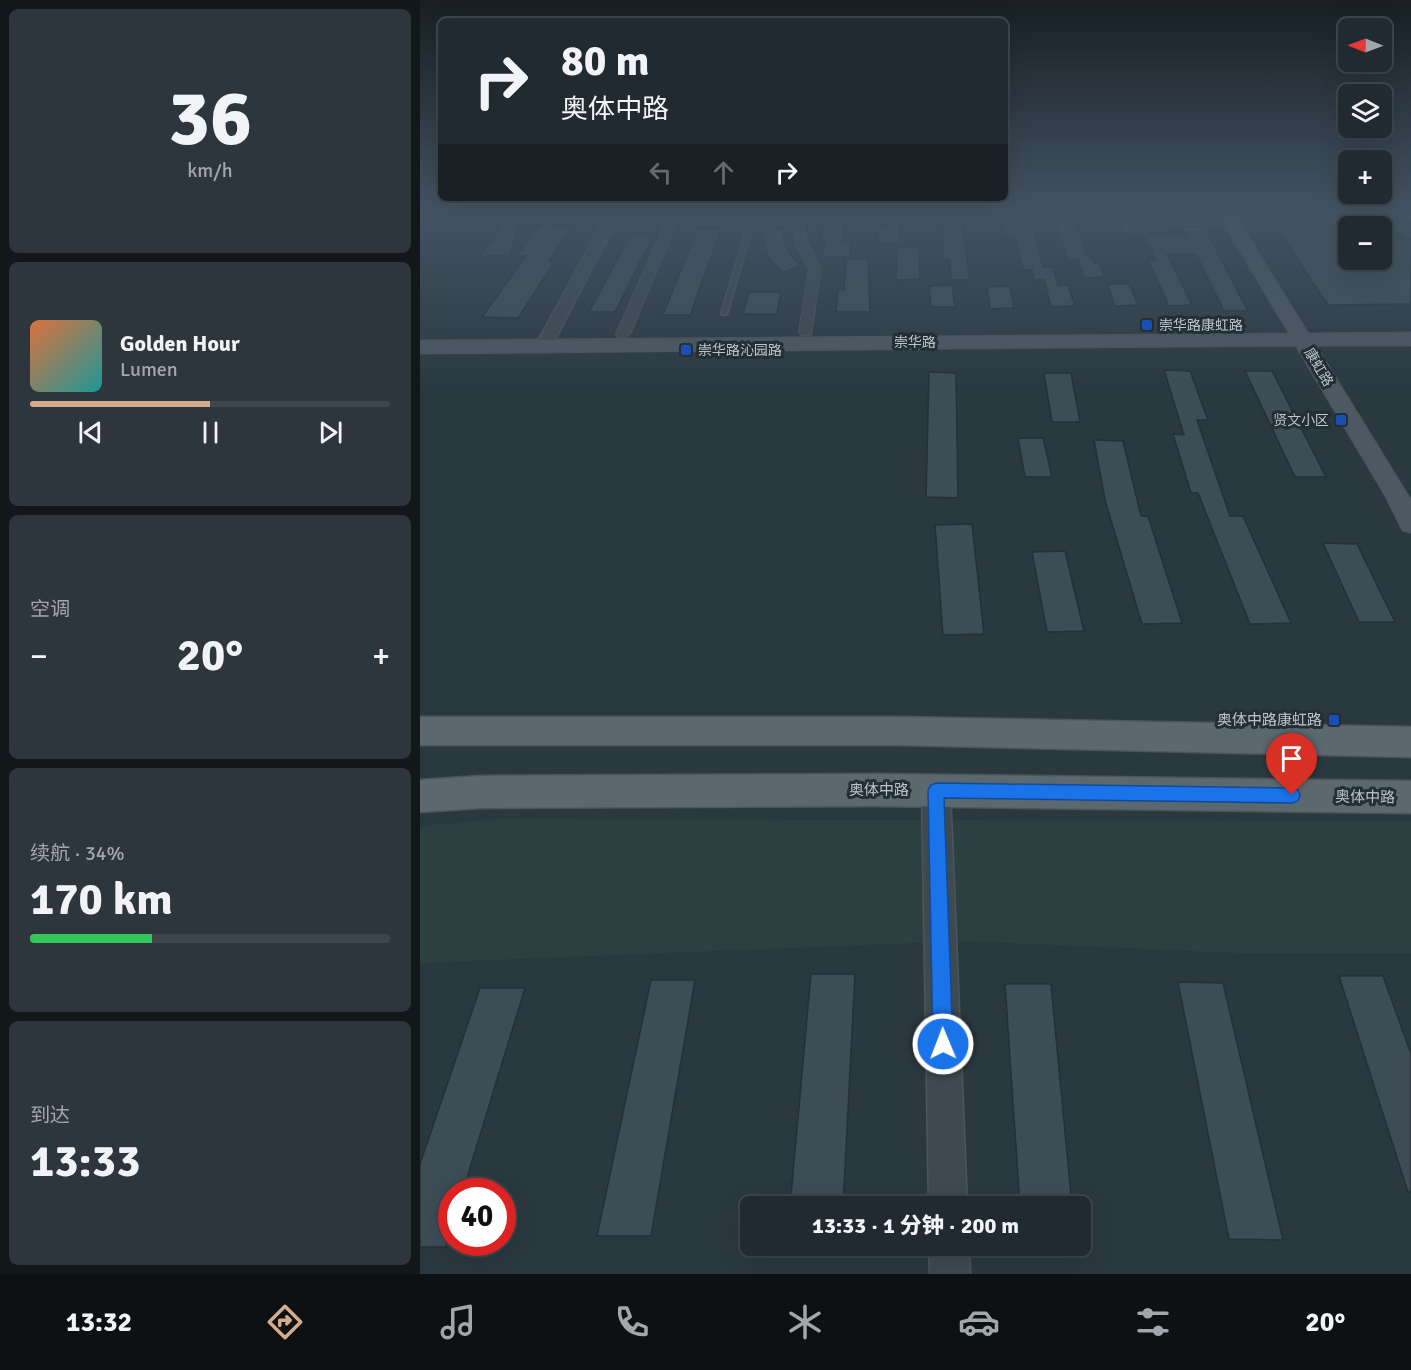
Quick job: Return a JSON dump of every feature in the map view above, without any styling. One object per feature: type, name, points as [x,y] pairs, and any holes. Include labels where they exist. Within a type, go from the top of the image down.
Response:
[{"type":"main road","name":"康虹路","points":[[1267,270],[1306,334],[1411,524]]},
{"type":"main road","name":"崇华路","points":[[420,336],[547,340],[1306,334],[1411,328]]},
{"type":"main road","name":"崇华路","points":[[420,346],[623,334],[806,332],[1306,334],[1411,339]]},
{"type":"main road","name":"康虹路","points":[[1306,334],[1411,488]]},
{"type":"main road","points":[[420,731],[898,731],[1411,742]]},
{"type":"main road","name":"奥体中路","points":[[420,796],[480,792],[936,790],[1411,797]]},
{"type":"street","points":[[547,340],[584,270]]},
{"type":"street","points":[[623,334],[651,270]]},
{"type":"street","points":[[806,332],[815,270]]},
{"type":"street","points":[[936,790],[948,1196]]},
{"type":"street","points":[[949,1256],[950,1274]]},
{"type":"lane","points":[[724,314],[737,270]]},
{"type":"green space","points":[[499,819],[1411,821],[1411,953],[1236,953],[963,941],[420,963],[420,826]]},
{"type":"building","points":[[516,270],[549,270],[518,318],[482,317]]},
{"type":"building","points":[[611,270],[636,270],[615,312],[589,312]]},
{"type":"building","points":[[681,270],[706,270],[690,315],[663,315]]},
{"type":"building","points":[[845,270],[868,270],[870,312],[836,312],[838,290],[844,290]]},
{"type":"building","points":[[896,270],[920,270],[920,279],[896,280]]},
{"type":"building","points":[[951,270],[969,270],[970,280],[951,280]]},
{"type":"building","points":[[1032,270],[1054,270],[1058,285],[1068,285],[1075,306],[1051,307],[1044,280],[1034,280]]},
{"type":"building","points":[[1081,270],[1102,270],[1105,277],[1084,278]]},
{"type":"building","points":[[1153,270],[1175,270],[1192,305],[1169,306]]},
{"type":"building","points":[[1204,270],[1227,270],[1248,311],[1224,311]]},
{"type":"building","points":[[1305,270],[1411,270],[1411,304],[1328,305]]},
{"type":"building","points":[[1107,284],[1129,284],[1138,305],[1115,306]]},
{"type":"building","points":[[952,285],[955,307],[931,307],[929,286]]},
{"type":"building","points":[[1010,286],[1014,308],[990,309],[987,287]]},
{"type":"building","points":[[749,292],[781,292],[777,314],[743,314]]},
{"type":"building","points":[[1164,370],[1190,371],[1208,420],[1197,420],[1230,516],[1243,516],[1291,623],[1250,624],[1198,493],[1191,493],[1173,434],[1184,435]]},
{"type":"building","points":[[1245,371],[1272,371],[1326,477],[1295,477]]},
{"type":"building","points":[[929,372],[956,373],[958,498],[926,497]]},
{"type":"building","points":[[1044,373],[1071,373],[1080,422],[1052,422]]},
{"type":"building","points":[[1018,438],[1043,438],[1052,477],[1025,477]]},
{"type":"building","points":[[1094,440],[1123,441],[1141,516],[1148,516],[1182,623],[1142,624],[1105,500]]},
{"type":"building","points":[[972,524],[984,634],[943,635],[935,525]]},
{"type":"building","points":[[1323,543],[1357,544],[1395,622],[1359,622]]},
{"type":"building","points":[[1065,551],[1084,631],[1047,632],[1032,552]]},
{"type":"building","points":[[811,974],[855,974],[844,1196],[791,1196]]},
{"type":"building","points":[[1339,976],[1383,976],[1411,1054],[1411,1192],[1408,1192]]},
{"type":"building","points":[[651,980],[695,980],[651,1236],[597,1236]]},
{"type":"building","points":[[1178,982],[1223,983],[1283,1240],[1229,1239]]},
{"type":"building","points":[[1005,984],[1051,984],[1071,1196],[1019,1196]]},
{"type":"building","points":[[480,988],[525,988],[467,1178],[438,1178],[438,1247],[420,1247],[420,1164]]},
{"type":"place","name":"崇华路康虹路","points":[[1147,325]]},
{"type":"place","name":"崇华路沁园路","points":[[686,350]]},
{"type":"place","name":"贤文小区","points":[[1341,420]]},
{"type":"place","name":"奥体中路康虹路","points":[[1334,720]]},
{"type":"route","points":[[943,1044],[936,790],[1292,795]]}]
